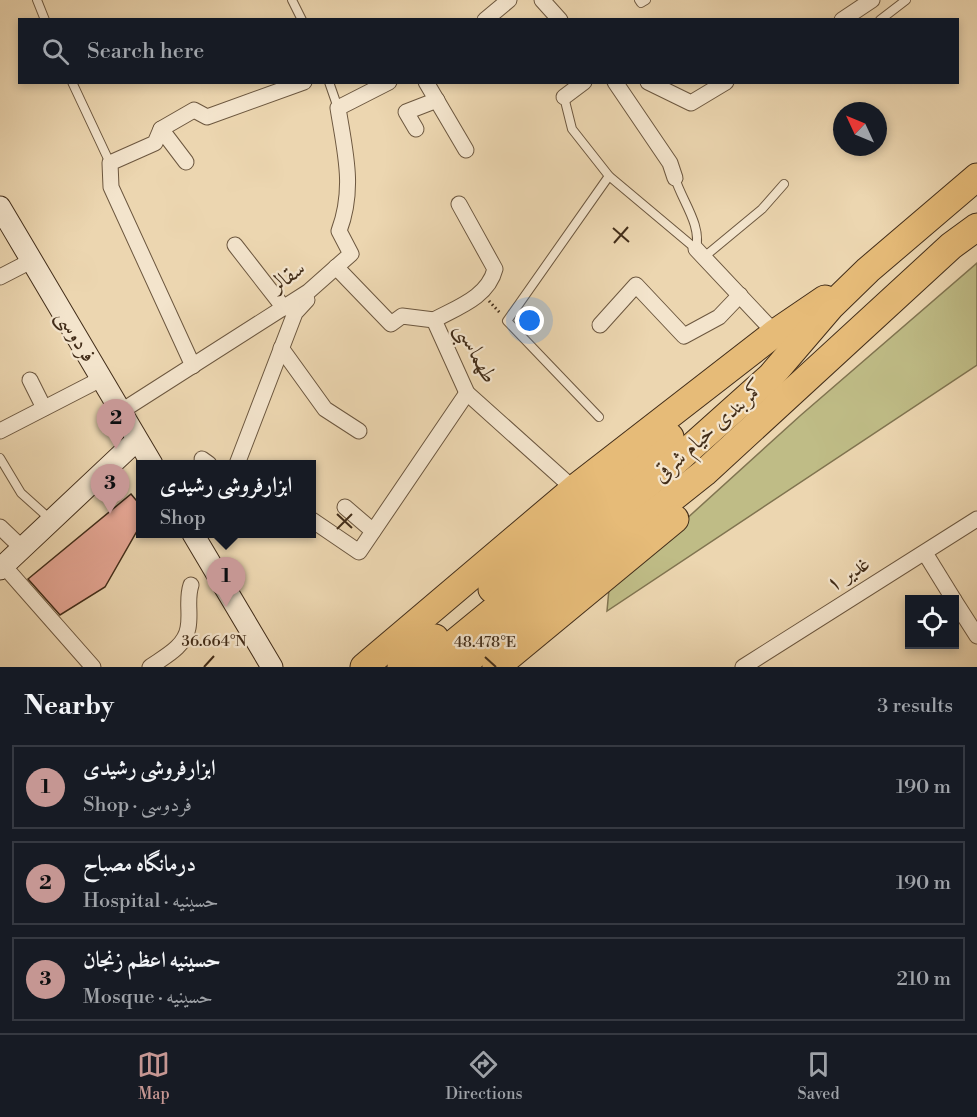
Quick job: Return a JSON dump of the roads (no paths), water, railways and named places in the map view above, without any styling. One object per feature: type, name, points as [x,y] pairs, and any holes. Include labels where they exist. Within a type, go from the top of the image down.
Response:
[{"type":"highway","name":"کمربندی خیام شرقی","points":[[425,667],[677,460],[771,376],[831,306],[868,270],[977,177]]},
{"type":"highway","points":[[951,246],[977,217]]},
{"type":"highway","name":"کمربندی خیام شرقی","points":[[459,667],[704,473],[951,246],[977,227]]},
{"type":"highway","points":[[364,667],[574,489],[775,333],[868,270]]},
{"type":"highway","points":[[399,667],[868,270]]},
{"type":"highway","points":[[496,667],[703,496],[822,364]]},
{"type":"highway","points":[[524,667],[610,573]]},
{"type":"highway","points":[[399,667],[398,646],[406,632]]},
{"type":"main road","name":"فردوسی","points":[[0,207],[149,460]]},
{"type":"main road","points":[[2,567],[137,440]]},
{"type":"main road","points":[[195,538],[272,667]]},
{"type":"street","points":[[487,18],[509,0]]},
{"type":"street","points":[[542,0],[558,18]]},
{"type":"street","points":[[845,18],[872,0]]},
{"type":"street","points":[[193,366],[111,187],[110,163],[155,143],[160,129],[194,110],[207,117],[298,84]]},
{"type":"street","points":[[338,108],[385,84]]},
{"type":"street","points":[[427,84],[466,150]]},
{"type":"street","points":[[564,97],[581,84]]},
{"type":"street","points":[[616,84],[670,163],[675,178]]},
{"type":"street","points":[[652,84],[690,103],[723,84]]},
{"type":"street","points":[[417,129],[406,112],[437,100]]},
{"type":"street","name":"سقالر","points":[[120,412],[308,292],[351,254],[339,231],[346,212],[349,174],[338,108]]},
{"type":"street","points":[[160,129],[186,162]]},
{"type":"street","points":[[434,320],[482,293],[492,280],[495,269],[459,204]]},
{"type":"street","points":[[951,246],[977,238]]},
{"type":"street","points":[[235,245],[284,308]]},
{"type":"street","points":[[700,253],[775,333]]},
{"type":"street","points":[[0,277],[32,261]]},
{"type":"street","name":"طهماسبی","points":[[336,267],[391,324],[402,316],[434,320],[467,393],[574,489]]},
{"type":"street","points":[[600,325],[636,285],[684,336],[719,317],[740,295]]},
{"type":"street","points":[[239,460],[295,313],[306,303],[308,292]]},
{"type":"street","points":[[281,348],[325,408],[359,431]]},
{"type":"street","points":[[0,431],[101,379]]},
{"type":"street","points":[[30,380],[44,408]]},
{"type":"street","points":[[316,523],[359,552],[467,393]]},
{"type":"street","points":[[345,507],[373,531]]},
{"type":"street","name":"غدیر ۱","points":[[750,665],[977,519]]},
{"type":"street","points":[[0,527],[22,549]]},
{"type":"street","points":[[925,553],[951,595]]},
{"type":"street","points":[[2,567],[50,612],[93,667]]},
{"type":"street","points":[[150,667],[177,649],[188,629],[187,595],[191,585]]},
{"type":"street","points":[[959,608],[977,636]]},
{"type":"lane","points":[[37,0],[44,18]]},
{"type":"lane","points":[[292,0],[301,18]]},
{"type":"lane","points":[[639,0],[641,3],[646,0]]},
{"type":"lane","points":[[883,18],[906,0]]},
{"type":"lane","points":[[73,84],[110,163]]},
{"type":"lane","points":[[330,84],[338,108]]},
{"type":"lane","points":[[564,97],[572,129],[609,176],[700,253]]},
{"type":"lane","points":[[599,417],[507,321],[609,176]]},
{"type":"lane","points":[[675,178],[696,225],[700,253]]},
{"type":"lane","points":[[700,253],[762,209],[784,184]]},
{"type":"lane","points":[[0,458],[21,493],[52,521]]},
{"type":"place","name":"درمانگاه مصباح","points":[[116,449]]},
{"type":"place","name":"حسینیه اعظم زنجان","points":[[110,514]]},
{"type":"place","name":"ابزارفروشی رشیدی","points":[[226,607]]}]
